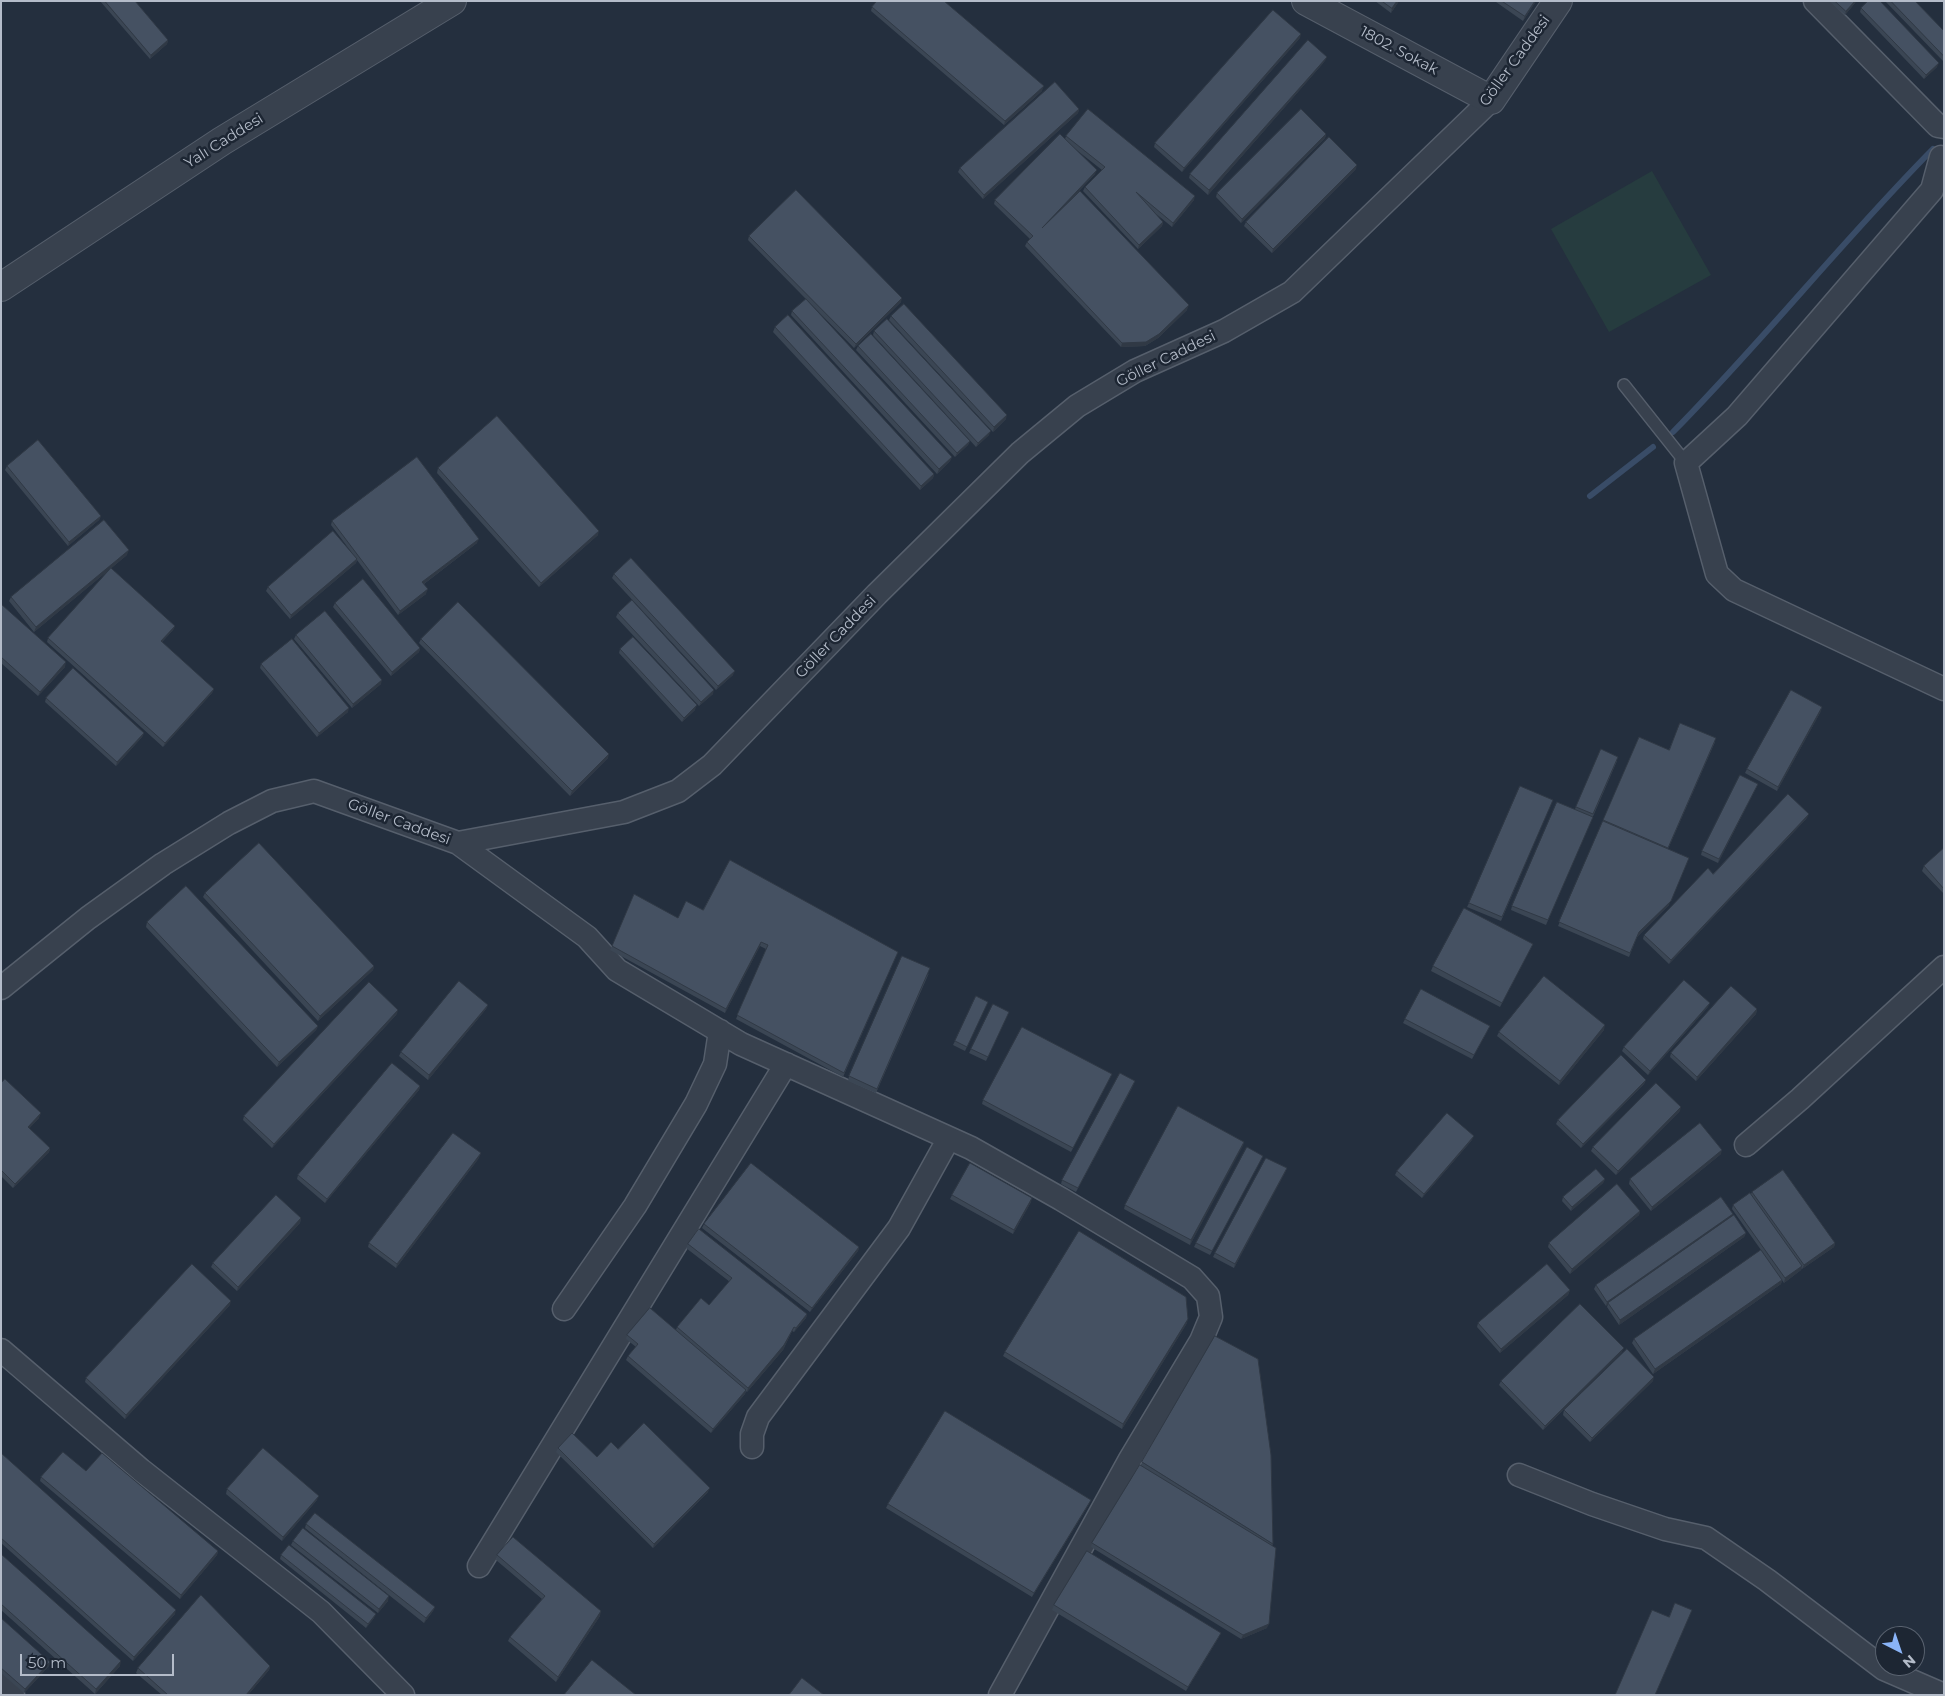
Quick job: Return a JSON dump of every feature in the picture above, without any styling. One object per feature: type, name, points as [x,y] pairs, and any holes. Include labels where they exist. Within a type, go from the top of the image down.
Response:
[{"type":"street","name":"1802. Sokak","points":[[1306,1],[1491,100]]},
{"type":"street","name":"Göller Caddesi","points":[[1,988],[88,918],[162,864],[229,823],[272,802],[314,791],[458,843],[624,812],[678,791],[712,765],[877,594],[1020,453],[1077,406],[1135,371],[1224,331],[1292,292],[1491,100],[1558,1]]},
{"type":"street","points":[[1815,1],[1938,126],[1944,127]]},
{"type":"street","name":"Yalı Caddesi","points":[[1,287],[222,141],[449,2]]},
{"type":"street","points":[[1941,157],[1932,190],[1736,416],[1686,463],[1717,574],[1734,590],[1944,689]]},
{"type":"street","points":[[458,843],[587,937],[617,970],[741,1044],[971,1148],[1061,1199],[1192,1278],[1208,1296],[1211,1317],[1201,1341],[1129,1460],[1000,1695]]},
{"type":"street","points":[[1746,1145],[1800,1100],[1944,967]]},
{"type":"street","points":[[564,1309],[635,1206],[696,1104],[715,1064],[720,1032]]},
{"type":"street","points":[[479,1566],[786,1064]]},
{"type":"street","points":[[752,1446],[752,1434],[758,1417],[899,1228],[949,1138]]},
{"type":"street","points":[[1,1350],[141,1470],[321,1612],[403,1695]]},
{"type":"street","points":[[1519,1474],[1592,1504],[1665,1529],[1706,1538],[1774,1585],[1884,1669],[1944,1695]]},
{"type":"street","points":[[1,1684],[13,1695]]},
{"type":"lane","points":[[1624,385],[1686,463]]},
{"type":"green space","points":[[1652,171],[1711,275],[1609,332],[1551,229]]},
{"type":"building","points":[[105,1],[135,1],[168,40],[151,55]]},
{"type":"building","points":[[877,1],[944,1],[1044,86],[1005,121],[872,7]]},
{"type":"building","points":[[1382,1],[1397,1],[1392,8]]},
{"type":"building","points":[[1502,1],[1535,1],[1525,16]]},
{"type":"building","points":[[1835,1],[1855,1],[1846,11]]},
{"type":"building","points":[[1868,1],[1880,1],[1939,63],[1926,75],[1861,8]]},
{"type":"building","points":[[1891,1],[1915,1],[1944,31],[1944,56]]},
{"type":"building","points":[[1273,10],[1301,34],[1184,168],[1155,143]]},
{"type":"building","points":[[1308,40],[1327,57],[1209,190],[1190,174]]},
{"type":"building","points":[[1055,82],[1079,109],[984,195],[960,168]]},
{"type":"building","points":[[1088,109],[1195,196],[1173,223],[1136,192],[1163,222],[1139,245],[1085,187],[1105,167],[1066,136]]},
{"type":"building","points":[[1301,109],[1326,134],[1242,219],[1217,193]]},
{"type":"building","points":[[1060,134],[1097,170],[1042,228],[1080,191],[1189,305],[1159,334],[1146,342],[1122,343],[1027,242],[1033,236],[995,200]]},
{"type":"building","points":[[1329,137],[1357,165],[1273,249],[1246,222]]},
{"type":"building","points":[[796,190],[902,298],[856,344],[749,236]]},
{"type":"building","points":[[806,299],[952,457],[939,469],[792,311]]},
{"type":"building","points":[[904,304],[1007,415],[994,427],[891,316]]},
{"type":"building","points":[[788,315],[934,474],[921,486],[775,327]]},
{"type":"building","points":[[887,319],[991,431],[978,443],[874,331]]},
{"type":"building","points":[[871,334],[970,441],[957,453],[858,346]]},
{"type":"building","points":[[497,416],[599,531],[541,583],[438,468]]},
{"type":"building","points":[[38,440],[101,516],[69,542],[7,466]]},
{"type":"building","points":[[417,457],[479,539],[422,582],[428,589],[400,611],[332,521]]},
{"type":"building","points":[[104,520],[129,550],[36,627],[11,597]]},
{"type":"building","points":[[333,531],[357,559],[291,615],[268,587]]},
{"type":"building","points":[[631,558],[735,671],[718,686],[614,574]]},
{"type":"building","points":[[111,568],[175,626],[161,641],[214,689],[165,743],[48,638]]},
{"type":"building","points":[[363,579],[420,648],[392,672],[335,603]]},
{"type":"building","points":[[632,600],[714,690],[701,702],[618,613]]},
{"type":"building","points":[[458,602],[609,754],[572,791],[421,639]]},
{"type":"building","points":[[1,604],[66,662],[40,692],[1,657]]},
{"type":"building","points":[[325,611],[382,680],[353,704],[296,635]]},
{"type":"building","points":[[633,637],[697,705],[684,718],[620,649]]},
{"type":"building","points":[[292,639],[349,708],[319,733],[261,664]]},
{"type":"building","points":[[73,668],[144,733],[117,762],[46,698]]},
{"type":"building","points":[[1791,690],[1822,707],[1778,787],[1747,769]]},
{"type":"building","points":[[1680,723],[1716,738],[1668,848],[1603,820],[1639,737],[1669,750]]},
{"type":"building","points":[[1601,749],[1618,757],[1593,814],[1576,807]]},
{"type":"building","points":[[1740,775],[1758,784],[1719,859],[1702,851]]},
{"type":"building","points":[[1520,786],[1553,800],[1502,917],[1469,903]]},
{"type":"building","points":[[1788,794],[1809,814],[1671,960],[1644,935],[1708,868],[1713,874]]},
{"type":"building","points":[[1557,802],[1593,817],[1548,920],[1512,906]]},
{"type":"building","points":[[1603,821],[1689,858],[1671,901],[1639,932],[1630,953],[1559,922]]},
{"type":"building","points":[[259,843],[374,966],[320,1016],[205,893]]},
{"type":"building","points":[[1944,848],[1944,889],[1924,866]]},
{"type":"building","points":[[730,860],[898,952],[844,1073],[737,1015],[768,945],[761,942],[726,1009],[612,946],[634,894],[678,918],[686,901],[703,910]]},
{"type":"building","points":[[186,886],[318,1026],[279,1062],[147,922]]},
{"type":"building","points":[[1464,908],[1533,944],[1502,1003],[1433,966]]},
{"type":"building","points":[[902,956],[930,968],[877,1089],[849,1076]]},
{"type":"building","points":[[1544,976],[1605,1025],[1560,1081],[1499,1032]]},
{"type":"building","points":[[1684,980],[1710,1003],[1650,1071],[1624,1047]]},
{"type":"building","points":[[459,981],[488,1005],[429,1075],[401,1052]]},
{"type":"building","points":[[369,982],[398,1010],[274,1144],[244,1116]]},
{"type":"building","points":[[1731,986],[1757,1009],[1697,1077],[1671,1053]]},
{"type":"building","points":[[1421,989],[1490,1026],[1474,1055],[1405,1019]]},
{"type":"building","points":[[976,996],[988,1002],[967,1047],[955,1041]]},
{"type":"building","points":[[993,1004],[1009,1012],[988,1057],[971,1049]]},
{"type":"building","points":[[1022,1027],[1112,1074],[1073,1148],[983,1100]]},
{"type":"building","points":[[1621,1055],[1646,1080],[1583,1144],[1558,1120]]},
{"type":"building","points":[[392,1063],[420,1086],[327,1199],[298,1175]]},
{"type":"building","points":[[1120,1073],[1135,1081],[1078,1188],[1062,1180]]},
{"type":"building","points":[[5,1079],[41,1113],[28,1127],[50,1148],[15,1184],[1,1170],[1,1083]]},
{"type":"building","points":[[1656,1083],[1681,1107],[1618,1171],[1593,1147]]},
{"type":"building","points":[[1178,1106],[1244,1142],[1191,1240],[1125,1205]]},
{"type":"building","points":[[1447,1113],[1474,1136],[1424,1194],[1397,1171]]},
{"type":"building","points":[[1700,1123],[1722,1150],[1652,1207],[1630,1179]]},
{"type":"building","points":[[453,1133],[481,1153],[397,1264],[369,1243]]},
{"type":"building","points":[[1247,1147],[1263,1156],[1212,1251],[1196,1243]]},
{"type":"building","points":[[1266,1158],[1287,1168],[1235,1264],[1215,1253]]},
{"type":"building","points":[[751,1163],[859,1247],[812,1308],[704,1224]]},
{"type":"building","points":[[970,1163],[1032,1198],[1014,1230],[952,1195]]},
{"type":"building","points":[[1596,1169],[1605,1179],[1572,1207],[1563,1197]]},
{"type":"building","points":[[1783,1170],[1835,1243],[1804,1265],[1752,1192]]},
{"type":"building","points":[[1617,1184],[1640,1211],[1572,1269],[1549,1243]]},
{"type":"building","points":[[1750,1193],[1802,1266],[1785,1278],[1733,1205]]},
{"type":"building","points":[[276,1195],[301,1218],[238,1287],[213,1263]]},
{"type":"building","points":[[1721,1197],[1733,1214],[1607,1302],[1596,1285]]},
{"type":"building","points":[[1734,1215],[1746,1233],[1620,1320],[1608,1303]]},
{"type":"building","points":[[699,1229],[807,1314],[796,1328],[794,1327],[784,1345],[748,1388],[677,1327],[701,1298],[709,1305],[732,1278],[688,1244]]},
{"type":"building","points":[[1079,1231],[1186,1297],[1188,1319],[1123,1424],[1005,1352]]},
{"type":"building","points":[[1761,1250],[1782,1280],[1655,1369],[1634,1339]]},
{"type":"building","points":[[192,1264],[231,1301],[126,1415],[86,1378]]},
{"type":"building","points":[[1547,1264],[1570,1290],[1501,1349],[1478,1323]]},
{"type":"building","points":[[1580,1304],[1624,1348],[1545,1426],[1501,1381]]},
{"type":"building","points":[[650,1308],[746,1390],[713,1429],[628,1356],[638,1344],[627,1335]]},
{"type":"building","points":[[1215,1336],[1258,1359],[1271,1455],[1273,1544],[1142,1462]]},
{"type":"building","points":[[1627,1349],[1654,1377],[1592,1438],[1564,1410]]},
{"type":"building","points":[[945,1411],[1091,1500],[1034,1593],[888,1504]]},
{"type":"building","points":[[644,1423],[710,1488],[654,1544],[558,1448],[572,1433],[597,1457],[611,1442],[618,1449]]},
{"type":"building","points":[[263,1448],[319,1496],[283,1537],[227,1489]]},
{"type":"building","points":[[63,1452],[86,1471],[102,1453],[218,1551],[181,1595],[41,1477]]},
{"type":"building","points":[[1,1453],[176,1610],[134,1657],[1,1538]]},
{"type":"building","points":[[1140,1465],[1276,1548],[1269,1624],[1243,1635],[1092,1543]]},
{"type":"building","points":[[315,1513],[435,1607],[426,1618],[306,1524]]},
{"type":"building","points":[[303,1528],[389,1596],[379,1609],[293,1541]]},
{"type":"building","points":[[513,1537],[601,1611],[558,1677],[510,1637],[545,1596],[497,1555]]},
{"type":"building","points":[[289,1545],[376,1614],[368,1624],[281,1555]]},
{"type":"building","points":[[1087,1551],[1221,1633],[1188,1687],[1054,1605]]},
{"type":"building","points":[[1,1554],[121,1661],[96,1689],[1,1604]]},
{"type":"building","points":[[201,1595],[270,1666],[246,1695],[168,1695],[138,1668]]},
{"type":"building","points":[[1675,1603],[1692,1610],[1655,1695],[1615,1695],[1652,1610],[1669,1617]]},
{"type":"building","points":[[1,1618],[50,1662],[25,1689],[1,1668]]},
{"type":"building","points":[[592,1660],[636,1695],[564,1695]]},
{"type":"building","points":[[802,1678],[824,1695],[789,1695]]},
{"type":"waterway","points":[[1673,432],[1933,149]]},
{"type":"waterway","points":[[1590,496],[1653,447]]}]
